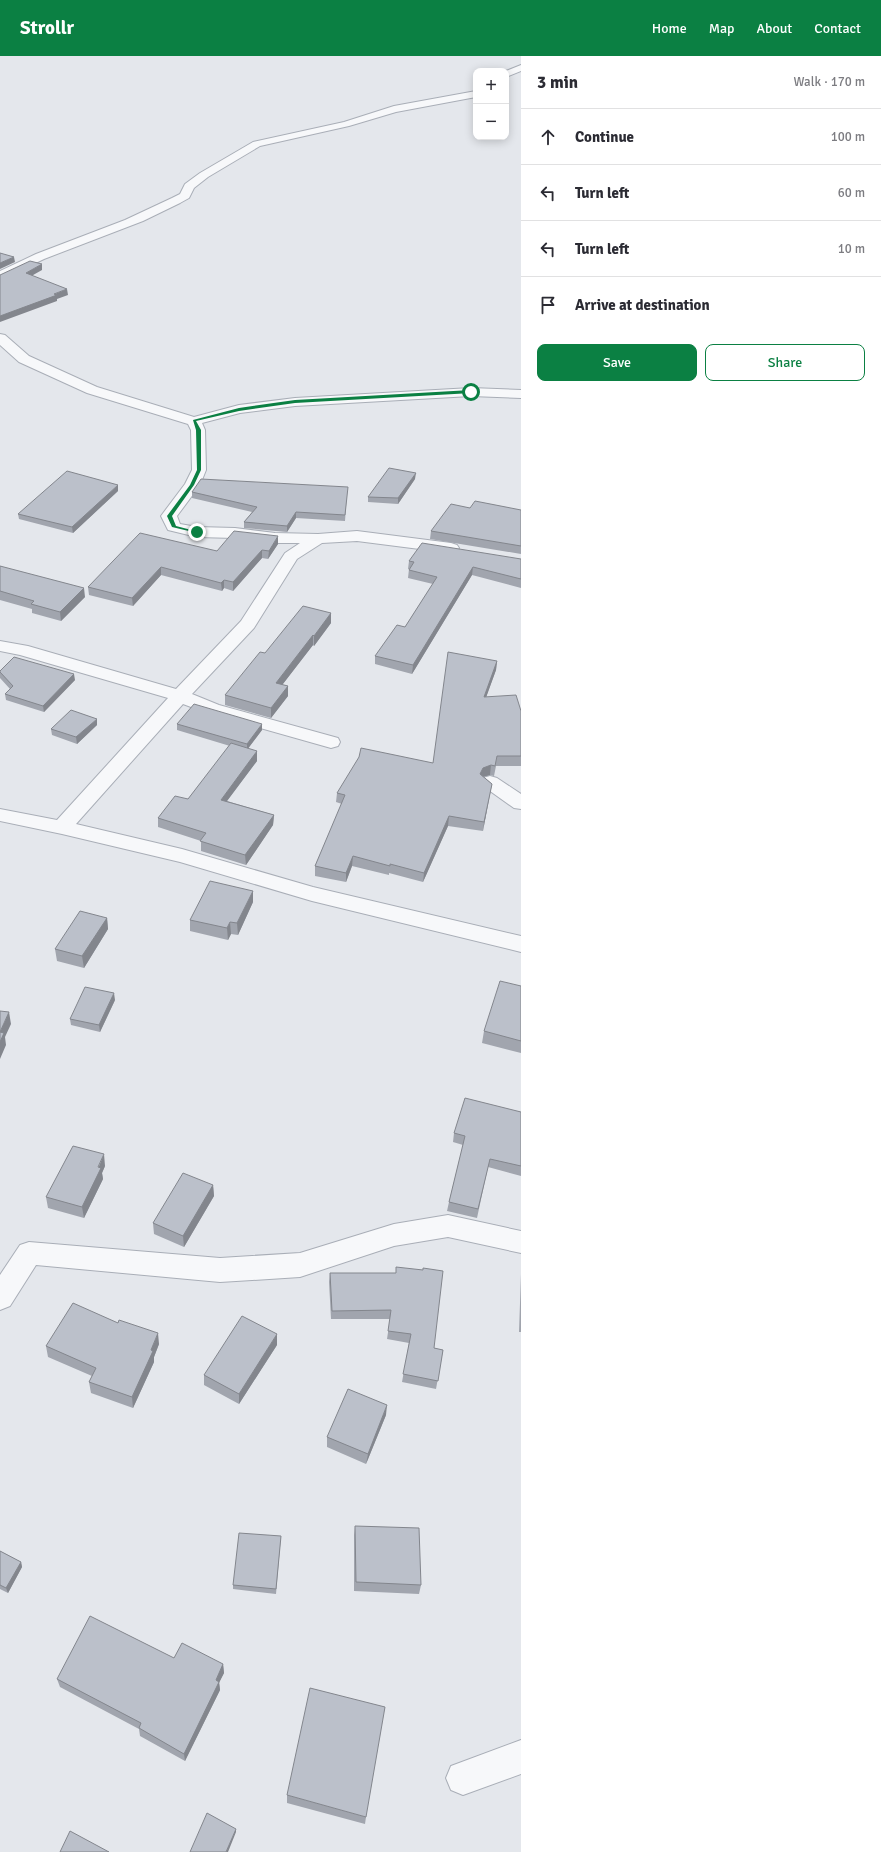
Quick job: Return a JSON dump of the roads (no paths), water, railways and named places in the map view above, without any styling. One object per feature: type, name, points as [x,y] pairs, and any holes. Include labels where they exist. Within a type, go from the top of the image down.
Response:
[{"type":"street","points":[[509,73],[521,68]]},
{"type":"street","points":[[0,276],[19,264],[152,213],[185,196],[189,186],[204,175],[257,144],[346,124],[394,109],[473,95]]},
{"type":"street","points":[[0,338],[24,359],[92,390],[194,421],[239,409],[295,402],[471,392],[521,394]]},
{"type":"street","points":[[194,421],[198,430],[199,470],[192,485],[169,516],[174,527],[197,532],[235,533],[275,538],[318,539],[357,536],[468,551]]},
{"type":"street","points":[[62,827],[180,696],[248,624],[291,556],[318,539]]},
{"type":"street","points":[[0,646],[22,650],[180,696],[213,709],[331,742]]},
{"type":"street","points":[[490,782],[521,803]]},
{"type":"street","points":[[0,815],[62,827],[182,856],[312,894],[521,944]]},
{"type":"street","points":[[0,1298],[29,1253],[220,1270],[300,1265],[394,1235],[448,1226],[521,1242]]},
{"type":"street","points":[[463,1778],[521,1757]]}]
